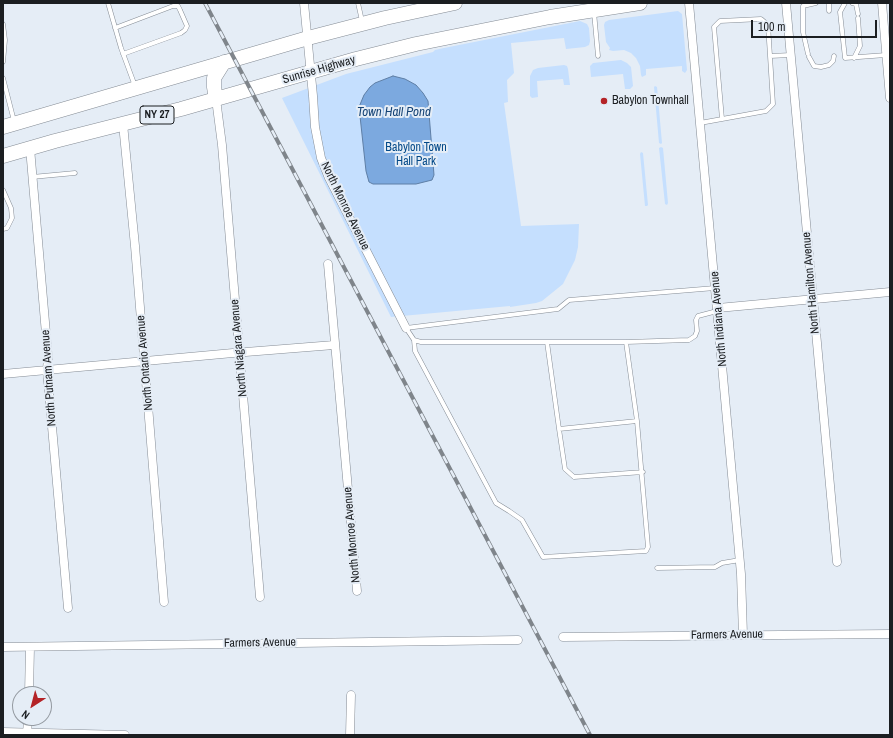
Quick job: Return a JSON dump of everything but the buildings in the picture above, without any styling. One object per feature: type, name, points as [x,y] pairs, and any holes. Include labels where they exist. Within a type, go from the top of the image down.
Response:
[{"type":"highway","points":[[9,125],[308,38],[439,5],[455,3]]},
{"type":"highway","name":"Sunrise Highway","points":[[3,156],[216,99],[379,53],[446,37],[594,6],[640,3]]},
{"type":"highway","points":[[216,99],[214,78],[224,62]]},
{"type":"street","name":"North Monroe Avenue","points":[[304,3],[311,72],[314,127],[323,163],[329,178],[406,328]]},
{"type":"street","name":"North Indiana Avenue","points":[[689,3],[740,560],[742,635]]},
{"type":"street","name":"North Hamilton Avenue","points":[[786,3],[837,562]]},
{"type":"street","points":[[882,3],[887,44],[890,98]]},
{"type":"street","name":"North Niagara Avenue","points":[[216,99],[222,145],[260,597]]},
{"type":"street","name":"North Ontario Avenue","points":[[123,124],[135,246],[164,602]]},
{"type":"street","name":"North Putnam Avenue","points":[[30,148],[48,357],[47,370],[68,608]]},
{"type":"street","name":"North Monroe Avenue","points":[[328,264],[357,591]]},
{"type":"street","points":[[718,309],[890,292]]},
{"type":"street","points":[[3,374],[240,352],[334,345]]},
{"type":"street","name":"Farmers Avenue","points":[[563,637],[890,634]]},
{"type":"street","name":"Farmers Avenue","points":[[3,647],[518,640]]},
{"type":"street","points":[[29,686],[30,647]]},
{"type":"street","points":[[350,735],[351,695]]},
{"type":"street","points":[[3,732],[27,734],[125,735]]},
{"type":"lane","points":[[108,3],[135,88]]},
{"type":"lane","points":[[358,3],[362,24]]},
{"type":"lane","points":[[816,3],[803,6],[803,32],[808,56],[814,66],[821,67],[829,65],[833,61],[834,56]]},
{"type":"lane","points":[[829,3],[829,11]]},
{"type":"lane","points":[[845,3],[840,12],[845,58],[888,60]]},
{"type":"lane","points":[[852,3],[856,4],[860,46],[854,58]]},
{"type":"lane","points":[[115,28],[173,6],[178,6],[187,26],[185,30],[123,54]]},
{"type":"lane","points":[[594,6],[598,56]]},
{"type":"lane","points":[[700,123],[722,119],[766,111],[773,104],[768,25],[762,19],[720,21],[714,26],[722,119]]},
{"type":"lane","points":[[3,24],[6,40],[3,62]]},
{"type":"lane","points":[[770,56],[791,55]]},
{"type":"lane","points":[[3,78],[9,125]]},
{"type":"lane","points":[[32,177],[75,173]]},
{"type":"lane","points":[[3,190],[11,208],[12,218],[7,228],[3,229]]},
{"type":"lane","points":[[626,342],[643,472],[648,547],[646,551],[543,557],[522,520],[496,503],[415,351],[414,340],[406,328],[558,309],[569,300],[716,288]]},
{"type":"lane","points":[[414,340],[421,342],[626,342],[689,340],[695,336],[697,331],[696,320],[698,316],[718,309]]},
{"type":"lane","points":[[547,342],[565,469],[574,477],[643,472]]},
{"type":"lane","points":[[559,429],[637,421]]},
{"type":"lane","points":[[658,568],[715,567],[722,563],[740,560]]},
{"type":"green space","points":[[678,11],[682,14],[687,70],[685,73],[682,71],[682,66],[646,69],[646,75],[642,77],[640,66],[636,58],[631,53],[624,50],[609,50],[610,48],[606,42],[605,22],[609,20]]},
{"type":"green space","name":"Babylon Town Hall Park","points":[[580,21],[587,24],[589,28],[590,41],[589,45],[585,47],[566,49],[564,38],[511,43],[514,73],[507,80],[508,102],[504,103],[521,226],[579,224],[578,247],[575,260],[563,284],[542,301],[536,303],[510,307],[391,317],[282,98],[346,74],[433,52],[435,50]]},
{"type":"green space","points":[[621,60],[631,67],[633,86],[630,89],[625,89],[623,74],[591,77],[590,66],[593,63]]},
{"type":"green space","points":[[564,65],[567,66],[568,69],[570,85],[564,85],[563,79],[537,81],[538,97],[532,98],[530,96],[530,76],[533,70]]},
{"type":"green space","points":[[655,86],[657,87],[661,144],[659,143]]},
{"type":"green space","points":[[659,148],[663,148],[667,205],[665,204]]},
{"type":"green space","points":[[641,152],[643,153],[647,206],[645,206]]},
{"type":"water","name":"Town Hall Pond","points":[[393,76],[405,79],[416,85],[428,101],[434,175],[432,180],[416,184],[373,184],[369,182],[366,171],[359,107],[364,95],[370,87],[375,83]]},
{"type":"railway","points":[[205,3],[590,735]]},
{"type":"place","name":"Babylon Townhall","points":[[604,101]]}]
